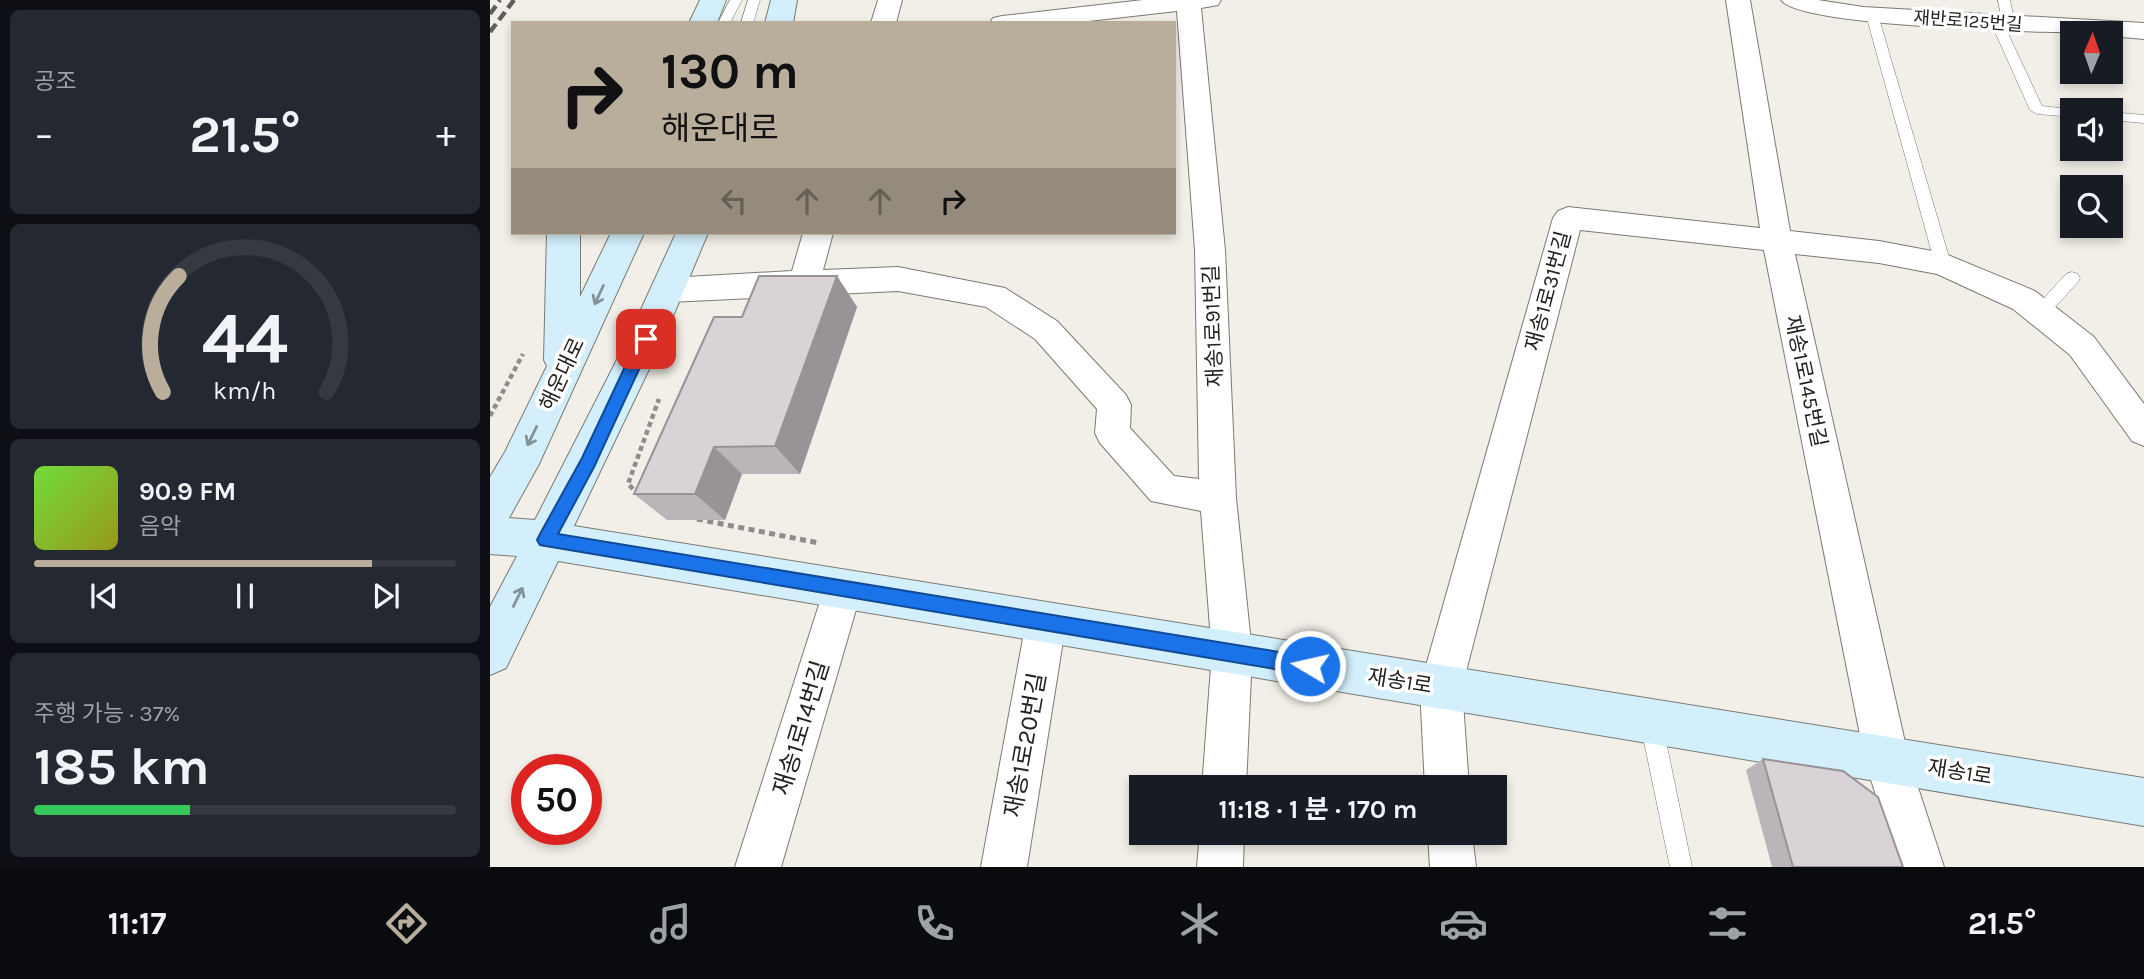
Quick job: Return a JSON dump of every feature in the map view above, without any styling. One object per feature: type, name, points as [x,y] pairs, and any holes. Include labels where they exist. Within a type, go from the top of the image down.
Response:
[{"type":"main road","points":[[705,21],[713,0]]},
{"type":"main road","points":[[779,21],[784,0]]},
{"type":"main road","points":[[562,375],[563,235]]},
{"type":"main road","name":"해운대로","points":[[490,513],[519,464],[626,235]]},
{"type":"main road","points":[[490,653],[588,462],[669,290],[691,235]]},
{"type":"main road","name":"재송1로","points":[[490,535],[546,540],[2144,802]]},
{"type":"street","points":[[884,21],[890,0]]},
{"type":"street","name":"재송1로145번길","points":[[1738,0],[1777,241],[1887,760],[1921,867]]},
{"type":"street","name":"재반로125번길","points":[[1793,0],[1809,6],[1872,15],[2003,16],[2144,31]]},
{"type":"street","points":[[1009,21],[1054,8],[1195,1]]},
{"type":"street","name":"재송1로91번길","points":[[1195,1],[1210,250],[1219,498],[1232,653],[1225,775]]},
{"type":"street","name":"재송1로31번길","points":[[1441,687],[1568,218],[1879,252],[1943,264],[2024,300],[2082,346],[2144,431]]},
{"type":"street","points":[[804,282],[817,235]]},
{"type":"street","points":[[669,290],[898,279],[994,296],[1046,330],[1114,405],[1112,433],[1164,491],[1219,498]]},
{"type":"street","name":"재송1로14번길","points":[[758,867],[843,589]]},
{"type":"street","name":"재송1로20번길","points":[[1004,867],[1046,622]]},
{"type":"street","points":[[1441,687],[1446,775]]},
{"type":"street","points":[[1220,867],[1221,845]]},
{"type":"street","points":[[1451,845],[1452,867]]},
{"type":"lane","points":[[725,21],[736,0]]},
{"type":"lane","points":[[748,21],[754,0]]},
{"type":"lane","points":[[1872,15],[1943,264]]},
{"type":"lane","points":[[2003,16],[2037,110],[2060,112]]},
{"type":"lane","points":[[2123,117],[2144,119]]},
{"type":"lane","points":[[2040,313],[2072,278]]},
{"type":"lane","points":[[1651,722],[1681,867]]},
{"type":"path","points":[[645,501],[628,484],[664,387]]},
{"type":"building","points":[[759,276],[837,276],[775,446],[714,447],[695,494],[634,494],[714,317],[742,317]]},
{"type":"building","points":[[1763,759],[1843,771],[1878,797],[1903,867],[1793,867]]},
{"type":"railway","points":[[490,14],[500,0]]},
{"type":"railway","points":[[490,32],[514,0]]},
{"type":"route","points":[[646,339],[588,462],[546,540],[1310,666]]}]
